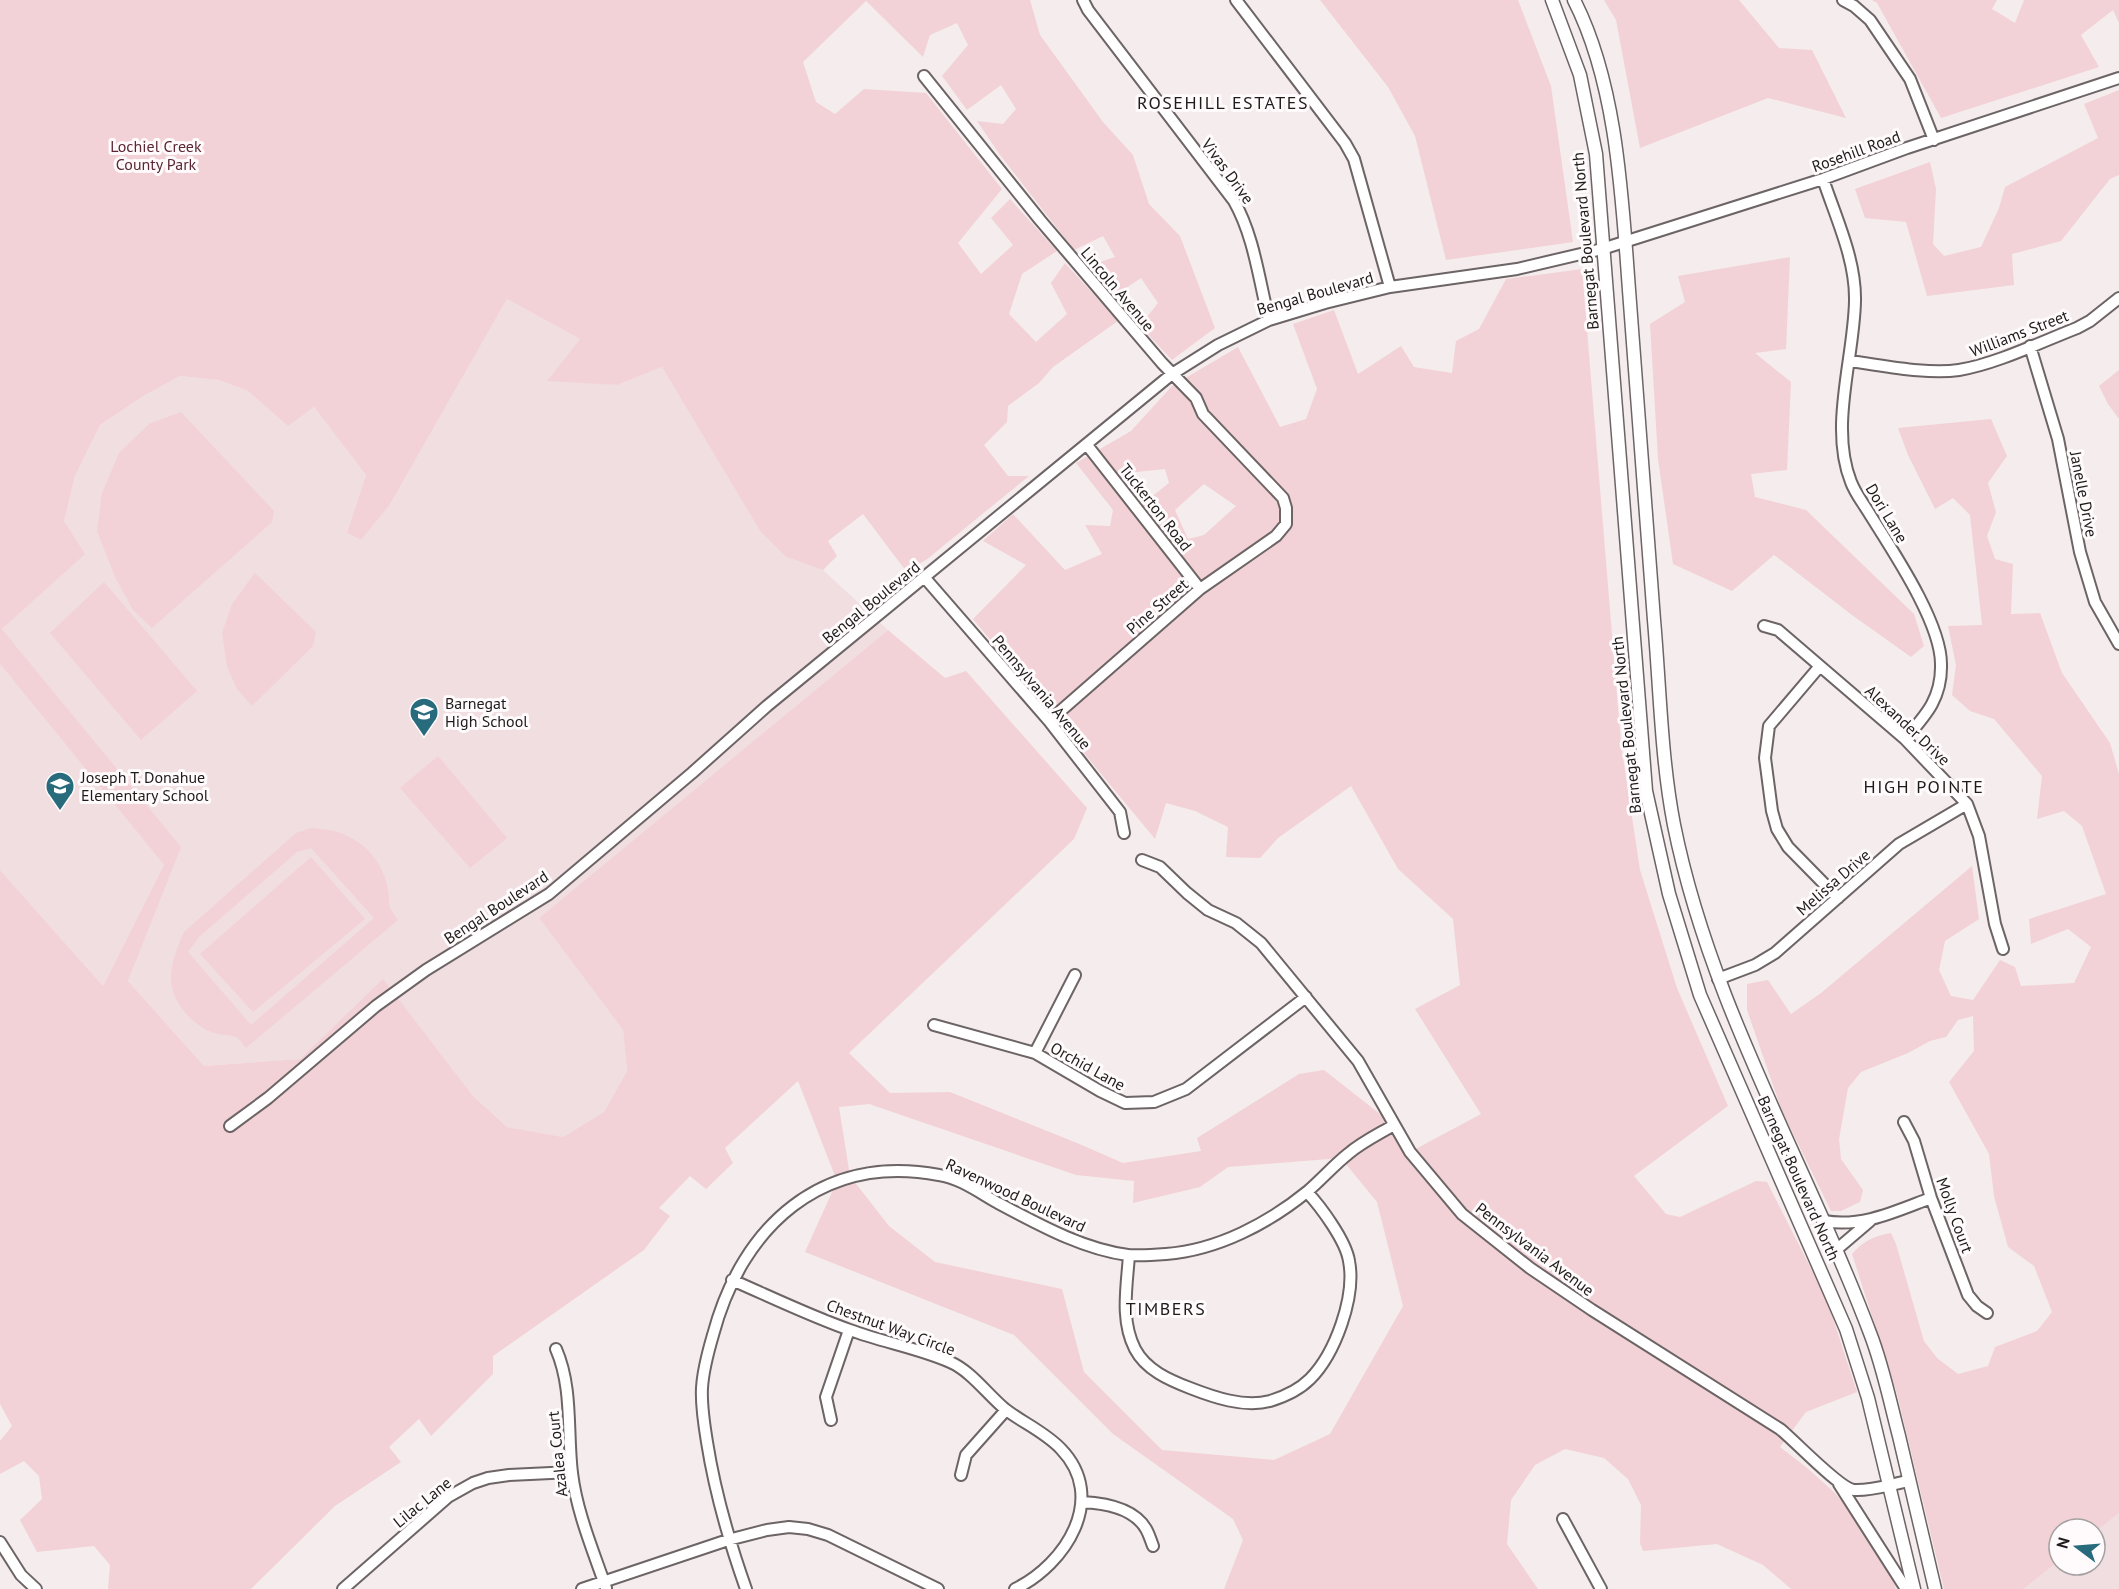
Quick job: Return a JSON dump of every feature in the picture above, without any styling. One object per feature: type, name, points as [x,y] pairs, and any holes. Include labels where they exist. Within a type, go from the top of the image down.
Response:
[{"type":"street","name":"Vivas Drive","points":[[1083,0],[1088,10],[1234,201],[1247,231],[1269,320]]},
{"type":"street","points":[[1236,0],[1345,143],[1354,159],[1390,287]]},
{"type":"street","name":"Barnegat Boulevard North","points":[[1552,0],[1573,51],[1587,104],[1596,154],[1646,791],[1669,894],[1700,995],[1846,1329],[1869,1398],[1914,1589]]},
{"type":"street","name":"Barnegat Boulevard North","points":[[1574,0],[1582,16],[1600,69],[1612,125],[1626,240],[1667,785],[1688,888],[1718,979],[1758,1077],[1824,1221],[1872,1335],[1886,1381],[1935,1589]]},
{"type":"street","points":[[1843,0],[1870,20],[1910,79],[1934,140]]},
{"type":"street","name":"Lincoln Avenue","points":[[924,76],[1018,194],[1172,374],[1196,398],[1203,414],[1282,498],[1287,519]]},
{"type":"street","name":"Rosehill Road","points":[[1602,249],[1823,179],[2119,78]]},
{"type":"street","name":"Dori Lane","points":[[1823,179],[1855,281],[1855,303],[1841,421],[1850,482],[1906,574],[1930,622],[1938,644],[1941,663],[1940,690],[1929,711],[1905,739]]},
{"type":"street","name":"Bengal Boulevard","points":[[230,1126],[268,1098],[376,1006],[426,970],[549,894],[767,706],[1172,374],[1218,345],[1269,320],[1325,303],[1390,287],[1517,269],[1602,249]]},
{"type":"street","name":"Williams Street","points":[[1849,361],[1936,371],[1978,366],[2077,328],[2090,321],[2119,298]]},
{"type":"street","name":"Janelle Drive","points":[[2031,346],[2058,439],[2080,552],[2095,602],[2119,644]]},
{"type":"street","name":"Tuckerton Road","points":[[1088,444],[1200,589]]},
{"type":"street","name":"Pine Street","points":[[1049,721],[1200,589],[1276,536],[1286,524],[1287,519]]},
{"type":"street","name":"Pennsylvania Avenue","points":[[925,578],[1049,721],[1120,812],[1124,832]]},
{"type":"street","name":"Alexander Drive","points":[[1764,626],[1778,630],[1905,739],[1967,804],[1979,836],[1995,924],[2003,949]]},
{"type":"street","points":[[1820,666],[1769,726],[1765,758],[1772,811],[1777,829],[1788,847],[1838,898]]},
{"type":"street","name":"Melissa Drive","points":[[1718,979],[1755,965],[1774,953],[1899,844],[1967,804]]},
{"type":"street","name":"Pennsylvania Avenue","points":[[1142,860],[1160,867],[1186,893],[1208,910],[1236,924],[1261,943],[1358,1061],[1410,1152],[1462,1214],[1530,1268],[1780,1429],[1801,1446],[1839,1484],[1906,1589]]},
{"type":"street","points":[[1035,1053],[1074,975]]},
{"type":"street","name":"Orchid Lane","points":[[934,1025],[1035,1053],[1125,1103],[1154,1102],[1186,1089],[1306,998]]},
{"type":"street","name":"Molly Court","points":[[1904,1122],[1914,1141],[1931,1198],[1968,1295],[1987,1313]]},
{"type":"street","name":"Ravenwood Boulevard","points":[[746,1589],[728,1540],[711,1471],[702,1415],[702,1388],[707,1356],[732,1280],[747,1254],[762,1235],[783,1214],[802,1200],[819,1189],[841,1180],[891,1170],[943,1175],[965,1184],[1063,1236],[1129,1255],[1169,1254],[1220,1242],[1265,1221],[1307,1192],[1350,1152],[1394,1125]]},
{"type":"street","points":[[1129,1255],[1125,1311],[1135,1350],[1147,1365],[1163,1377],[1213,1397],[1244,1402],[1268,1401],[1289,1393],[1309,1380],[1328,1355],[1346,1311],[1350,1288],[1349,1260],[1320,1206],[1307,1192]]},
{"type":"street","points":[[1824,1221],[1834,1223],[1871,1221],[1931,1198]]},
{"type":"street","points":[[1836,1250],[1871,1221]]},
{"type":"street","name":"Chestnut Way Circle","points":[[732,1280],[849,1330],[952,1362],[1006,1410],[1047,1436],[1062,1450],[1079,1478],[1082,1502],[1075,1528],[1057,1558],[1038,1575],[1015,1589]]},
{"type":"street","points":[[831,1420],[826,1396],[849,1330]]},
{"type":"street","name":"Azalea Court","points":[[556,1350],[564,1368],[572,1472],[577,1502],[605,1586]]},
{"type":"street","points":[[961,1475],[966,1455],[1006,1410]]},
{"type":"street","name":"Lilac Lane","points":[[343,1589],[448,1497],[474,1483],[509,1475],[572,1472]]},
{"type":"street","points":[[1839,1484],[1856,1490],[1909,1481]]},
{"type":"street","points":[[1082,1502],[1108,1505],[1135,1518],[1145,1527],[1153,1546]]},
{"type":"street","points":[[1563,1519],[1601,1589]]},
{"type":"street","points":[[582,1589],[605,1586],[728,1540],[789,1527],[808,1528],[828,1535],[938,1589]]},
{"type":"street","points":[[0,1542],[21,1575],[36,1589]]},
{"type":"shaded area","name":"Barnegat High School","points":[[507,299],[580,339],[548,380],[617,385],[662,367],[760,531],[786,557],[823,570],[888,630],[539,918],[623,1030],[627,1071],[604,1112],[563,1137],[507,1127],[473,1096],[383,980],[300,1059],[204,1066],[128,981],[180,847],[2,629],[84,554],[64,521],[75,476],[100,425],[145,395],[180,376],[219,380],[248,391],[287,425],[314,407],[366,475],[347,533],[361,540],[389,506]]},
{"type":"shaded area","name":"Joseph T. Donahue Elementary School","points":[[0,664],[164,865],[103,986],[0,870]]},
{"type":"shaded area","points":[[2119,1513],[2119,1589],[2023,1589],[2047,1570],[2047,1577],[2107,1577],[2107,1522]]},
{"type":"green space","name":"Lochiel Creek County Park","points":[[0,0],[1030,0],[1040,35],[1103,122],[1133,155],[1149,204],[1180,236],[1215,328],[1172,360],[1140,326],[1158,303],[1141,278],[1113,297],[1087,266],[1115,257],[1103,236],[1074,250],[1000,155],[977,121],[1003,124],[1016,109],[1001,85],[967,110],[942,76],[968,45],[957,23],[930,35],[923,57],[866,1],[803,62],[816,102],[835,114],[864,89],[926,93],[1002,189],[958,243],[981,274],[1013,245],[991,218],[1010,199],[1057,251],[1022,274],[1009,314],[1036,342],[1067,314],[1051,283],[1065,263],[1118,321],[1053,367],[1039,383],[1008,406],[1007,422],[984,445],[1008,476],[1029,476],[926,560],[906,571],[863,514],[828,541],[837,556],[823,570],[786,557],[760,531],[662,367],[617,385],[547,381],[580,339],[507,299],[389,506],[361,540],[347,533],[366,475],[314,407],[288,426],[248,391],[219,380],[180,376],[145,395],[100,425],[75,476],[64,521],[85,554],[2,629],[181,847],[128,981],[204,1066],[300,1059],[383,979],[473,1096],[507,1127],[563,1137],[604,1112],[627,1071],[623,1030],[539,918],[888,630],[945,678],[966,671],[1087,808],[1074,839],[849,1053],[890,1093],[950,1092],[1123,1163],[1201,1151],[1197,1138],[1299,1074],[1324,1070],[1394,1125],[1410,1152],[1481,1114],[1415,1009],[1460,985],[1453,919],[1398,869],[1351,786],[1278,838],[1260,858],[1226,857],[1228,827],[1195,811],[1166,803],[1155,839],[973,619],[1026,565],[983,541],[1013,514],[1065,570],[1102,554],[1085,525],[1110,526],[1113,510],[1076,463],[1131,431],[1172,386],[1238,347],[1280,427],[1306,419],[1317,389],[1293,324],[1334,310],[1358,374],[1401,346],[1414,367],[1452,373],[1456,341],[1479,329],[1506,279],[1582,269],[1621,744],[1640,870],[1677,988],[1728,1106],[1634,1176],[1666,1214],[1680,1217],[1756,1181],[1767,1182],[1827,1300],[1857,1392],[1806,1412],[1780,1447],[1835,1493],[1882,1550],[1896,1589],[1791,1589],[1763,1565],[1717,1544],[1643,1551],[1640,1543],[1641,1505],[1628,1479],[1604,1458],[1565,1449],[1535,1465],[1511,1500],[1507,1544],[1538,1589],[1224,1589],[1243,1540],[1233,1519],[1113,1434],[1014,1335],[805,1252],[837,1181],[798,1081],[725,1148],[733,1163],[706,1189],[690,1176],[659,1208],[670,1216],[644,1250],[493,1356],[493,1374],[431,1436],[419,1419],[389,1447],[401,1462],[335,1506],[251,1589],[108,1589],[110,1565],[94,1546],[37,1552],[20,1520],[42,1499],[39,1476],[24,1461],[0,1474],[0,1441],[12,1426],[0,1404],[0,870],[103,986],[164,865],[0,664]],"holes":[[[1165,469],[1169,483],[1132,512],[1115,480],[1127,473]],[[1204,484],[1236,506],[1204,535],[1188,539],[1175,510]],[[869,1104],[1076,1175],[1134,1181],[1133,1203],[1200,1187],[1228,1167],[1341,1158],[1377,1202],[1403,1306],[1330,1434],[1274,1460],[1162,1450],[1084,1372],[1062,1289],[935,1262],[889,1226],[850,1176],[839,1107]]]},
{"type":"green space","points":[[1320,0],[1518,0],[1551,86],[1573,242],[1446,260],[1415,136],[1388,87]]},
{"type":"green space","points":[[1604,0],[1739,0],[1779,48],[1812,50],[1846,118],[1768,98],[1640,148],[1616,20]]},
{"type":"green space","points":[[1872,0],[1997,0],[1992,9],[2015,23],[2024,0],[2119,0],[2119,23],[2113,10],[2081,35],[2099,67],[1941,118],[1877,3]]},
{"type":"green space","points":[[2119,90],[2119,175],[2110,179],[2061,241],[2012,254],[2014,285],[1927,296],[1906,222],[1865,218],[1855,189],[1930,162],[1936,189],[1933,244],[1944,256],[1981,247],[1999,208],[2005,187],[2098,138],[2084,104]]},
{"type":"green space","points":[[1790,257],[1786,349],[1755,353],[1791,382],[1787,470],[1751,474],[1755,497],[1806,510],[1914,614],[1924,646],[1911,657],[1774,555],[1732,591],[1673,564],[1658,459],[1650,324],[1685,302],[1678,276]]},
{"type":"green space","points":[[2119,370],[2119,419],[2099,386]]},
{"type":"green space","points":[[181,412],[274,511],[272,522],[152,628],[133,610],[115,577],[97,531],[102,493],[119,453],[149,424]]},
{"type":"green space","points":[[1991,419],[2007,456],[1988,483],[1996,512],[1987,536],[1995,559],[2013,564],[2011,614],[2040,613],[2062,673],[2110,743],[2119,774],[2119,1513],[2107,1522],[2107,1517],[2047,1517],[2047,1570],[2023,1589],[1944,1589],[1897,1394],[1852,1254],[1869,1240],[1891,1233],[1924,1341],[1937,1358],[1958,1374],[1988,1366],[1995,1347],[2037,1331],[2052,1312],[2034,1266],[2008,1247],[1994,1196],[1989,1154],[1949,1082],[1974,1051],[1973,1016],[1958,1020],[1946,1037],[1930,1041],[1908,1053],[1861,1072],[1848,1088],[1839,1139],[1841,1159],[1863,1190],[1860,1202],[1841,1211],[1831,1211],[1782,1111],[1747,1010],[1747,984],[1768,980],[1791,1014],[1821,993],[1972,866],[1979,919],[1945,941],[1939,970],[1951,996],[1973,1000],[2000,960],[2015,967],[2021,986],[2074,983],[2091,947],[2068,929],[2031,944],[2029,919],[2106,894],[2082,826],[2064,811],[2037,819],[2042,776],[1994,719],[1970,711],[1952,695],[1956,665],[1948,626],[1982,625],[1970,515],[1953,498],[1935,509],[1908,455],[1898,428]]},
{"type":"green space","points":[[255,573],[316,632],[313,646],[252,706],[237,689],[227,667],[222,633],[232,604]]},
{"type":"green space","points":[[104,582],[197,691],[141,740],[50,633]]},
{"type":"green space","points":[[438,756],[507,838],[470,868],[400,788]]},
{"type":"green space","points":[[311,828],[331,830],[344,834],[362,845],[382,870],[386,880],[390,908],[398,920],[246,1048],[237,1037],[206,1030],[190,1018],[174,994],[172,966],[184,932],[296,833]],"holes":[[[311,848],[374,918],[251,1025],[188,952],[199,937],[297,852]]]},
{"type":"green space","points":[[311,857],[365,919],[253,1012],[200,954]]},
{"type":"place","name":"Barnegat High School","points":[[424,738]]},
{"type":"place","name":"Joseph T. Donahue Elementary School","points":[[60,812]]},
{"type":"district","name":"ROSEHILL ESTATES","points":[[1223,103]]},
{"type":"district","name":"HIGH POINTE","points":[[1924,787]]},
{"type":"district","name":"TIMBERS","points":[[1166,1309]]}]
